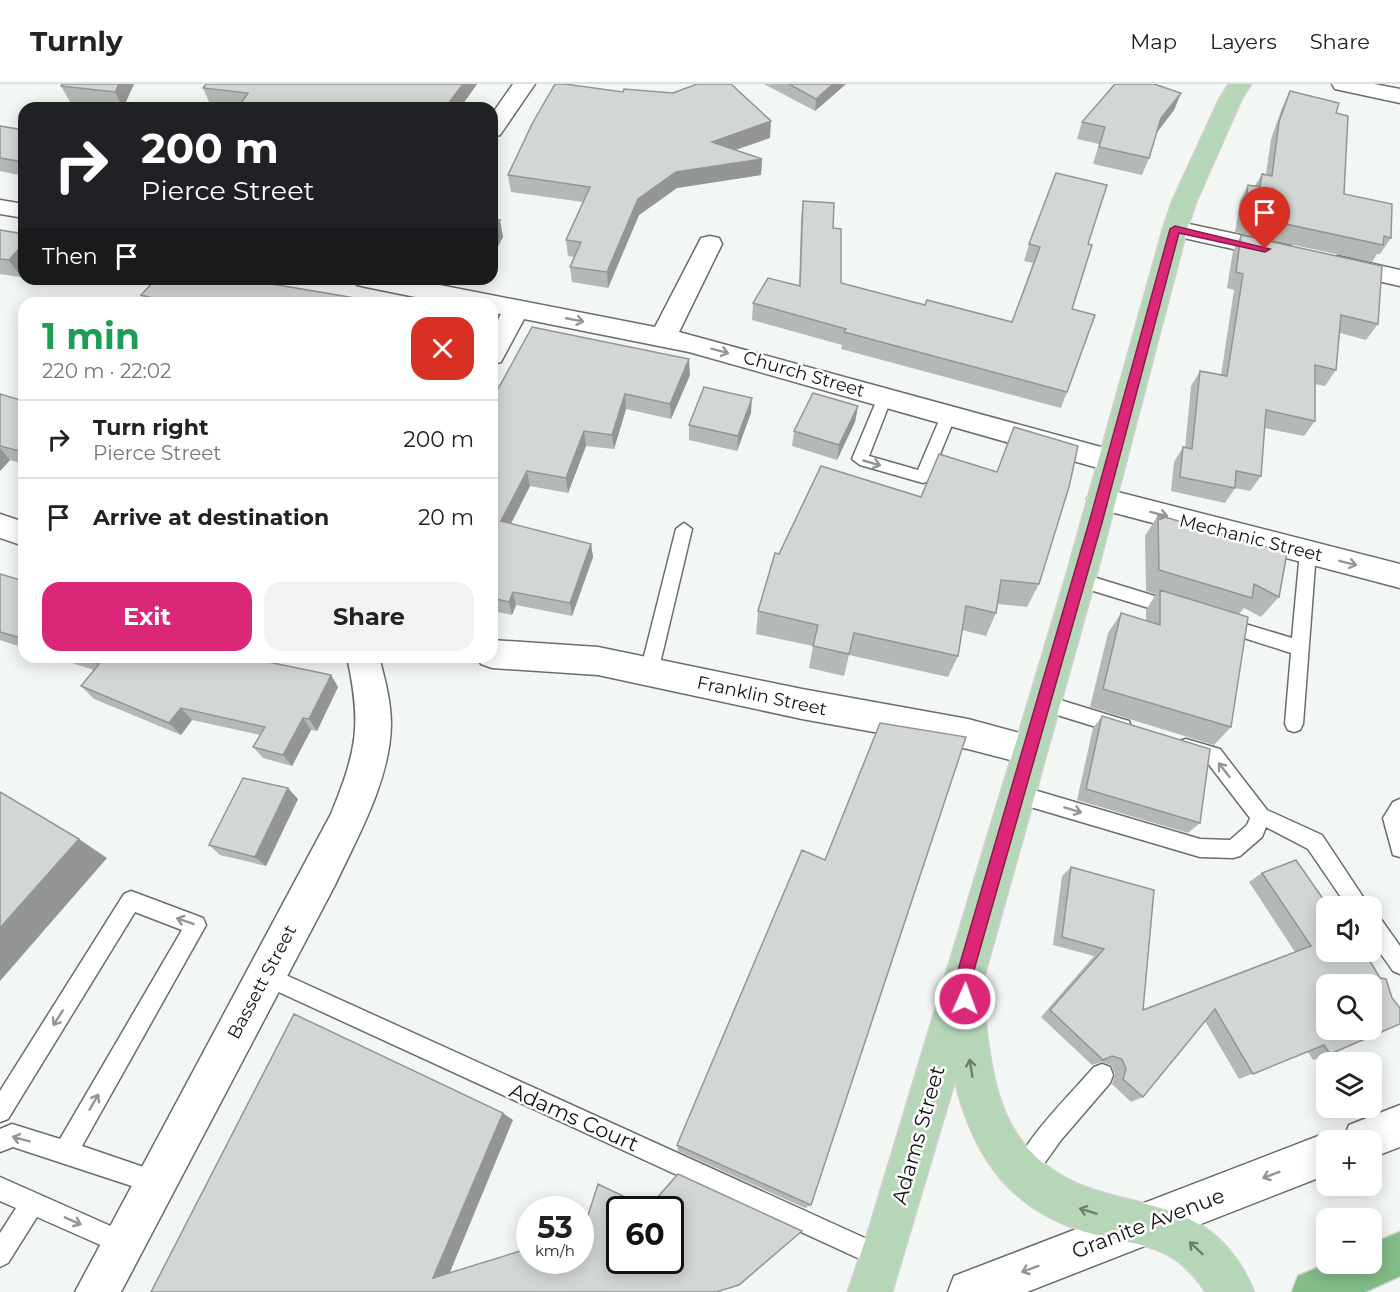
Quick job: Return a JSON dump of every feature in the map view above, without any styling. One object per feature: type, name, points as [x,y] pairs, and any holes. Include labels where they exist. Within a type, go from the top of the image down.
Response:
[{"type":"highway","points":[[1314,1292],[1400,1254]]},
{"type":"main road","name":"Adams Street","points":[[876,1274],[1080,580],[1175,229],[1184,202],[1240,84]]},
{"type":"main road","name":"Adams Street","points":[[964,977],[967,1044],[978,1096],[992,1133],[1006,1155],[1023,1174],[1068,1204],[1188,1240],[1218,1271],[1232,1292]]},
{"type":"street","points":[[498,121],[524,84]]},
{"type":"street","points":[[1343,84],[1400,96]]},
{"type":"street","points":[[0,207],[18,210]]},
{"type":"street","points":[[1175,229],[1400,278]]},
{"type":"street","points":[[663,337],[710,244]]},
{"type":"street","name":"Church Street","points":[[405,285],[462,297]]},
{"type":"street","name":"Church Street","points":[[498,305],[663,337],[1112,461]]},
{"type":"street","points":[[498,344],[518,309]]},
{"type":"street","name":"Mechanic Street","points":[[1102,499],[1400,576]]},
{"type":"street","points":[[0,526],[18,532]]},
{"type":"street","name":"Franklin Street","points":[[498,654],[567,658],[649,672],[802,704],[968,734],[1030,750]]},
{"type":"street","name":"Bassett Street","points":[[97,1292],[333,848],[368,761],[373,735],[374,712],[364,663]]},
{"type":"street","points":[[1382,1133],[1400,1126]]},
{"type":"street","name":"Granite Avenue","points":[[970,1292],[1316,1158]]},
{"type":"lane","points":[[885,397],[860,459],[923,477],[948,415]]},
{"type":"lane","points":[[649,672],[684,530]]},
{"type":"lane","points":[[1294,724],[1308,552]]},
{"type":"lane","points":[[1080,580],[1300,648]]},
{"type":"lane","points":[[1044,703],[1145,734]]},
{"type":"lane","points":[[1168,741],[1213,755],[1260,816],[1290,828],[1315,842],[1352,896]]},
{"type":"lane","points":[[1017,794],[1200,848],[1233,849],[1255,831],[1260,816]]},
{"type":"lane","points":[[1400,808],[1393,818],[1400,848]]},
{"type":"lane","points":[[0,1111],[130,901],[196,925],[65,1153]]},
{"type":"lane","points":[[1382,938],[1400,964]]},
{"type":"lane","name":"Adams Court","points":[[266,976],[876,1274]]},
{"type":"lane","points":[[1023,1174],[1053,1132],[1102,1075]]},
{"type":"lane","points":[[0,1141],[12,1135],[156,1182]]},
{"type":"lane","points":[[0,1189],[123,1243]]},
{"type":"lane","points":[[0,1255],[33,1203]]},
{"type":"building","points":[[62,84],[119,84],[115,92],[61,86]]},
{"type":"building","points":[[206,84],[463,84],[450,102],[242,102],[248,93],[203,88]]},
{"type":"building","points":[[555,84],[623,92],[624,89],[673,93],[697,84],[731,84],[771,121],[712,142],[762,159],[676,172],[638,199],[607,272],[570,267],[581,242],[566,240],[590,187],[508,175],[532,124]]},
{"type":"building","points":[[789,84],[833,84],[816,99]]},
{"type":"building","points":[[1115,84],[1154,84],[1181,93],[1161,118],[1149,158],[1099,147],[1105,127],[1082,122]]},
{"type":"building","points":[[1290,91],[1339,103],[1336,113],[1348,116],[1344,194],[1392,204],[1391,238],[1384,236],[1383,245],[1244,215],[1248,185],[1260,187],[1262,174],[1272,176],[1279,122]]},
{"type":"building","points":[[0,126],[18,129],[18,161],[0,158]]},
{"type":"building","points":[[1056,173],[1107,185],[1088,244],[1092,245],[1072,309],[1095,315],[1067,392],[844,332],[846,329],[753,303],[768,278],[800,286],[803,201],[834,203],[833,228],[841,229],[841,283],[925,305],[927,300],[1012,322],[1040,247],[1029,244]]},
{"type":"building","points":[[0,230],[18,233],[18,250],[9,260],[0,259]]},
{"type":"building","points":[[1241,235],[1382,266],[1378,324],[1341,315],[1336,370],[1315,365],[1315,421],[1266,410],[1261,476],[1236,471],[1235,488],[1180,477],[1183,447],[1192,449],[1200,371],[1227,376],[1243,274],[1236,272]]},
{"type":"building","points":[[150,285],[278,285],[349,297],[149,297],[141,295]]},
{"type":"building","points":[[532,327],[689,359],[670,404],[625,394],[612,435],[584,431],[566,478],[527,471],[501,521],[591,544],[570,603],[513,592],[509,602],[498,599],[498,389]]},
{"type":"building","points":[[704,387],[752,398],[738,436],[689,425]]},
{"type":"building","points":[[813,393],[858,406],[839,445],[794,431]]},
{"type":"building","points":[[0,394],[18,399],[18,450],[0,446]]},
{"type":"building","points":[[1014,427],[1078,446],[1069,487],[1039,584],[1001,580],[996,613],[966,606],[958,656],[854,633],[849,654],[813,646],[818,625],[758,611],[775,553],[779,554],[821,466],[921,497],[939,454],[997,472]]},
{"type":"building","points":[[1158,515],[1287,553],[1279,597],[1254,584],[1252,598],[1159,570]]},
{"type":"building","points":[[0,574],[18,579],[18,637],[0,632]]},
{"type":"building","points":[[1160,590],[1248,617],[1231,727],[1103,689],[1121,613],[1160,625]]},
{"type":"building","points":[[96,663],[273,663],[331,675],[309,719],[303,718],[283,755],[253,747],[265,727],[181,708],[169,723],[81,686],[99,664]]},
{"type":"building","points":[[1102,716],[1210,749],[1200,823],[1086,789]]},
{"type":"building","points":[[880,723],[966,737],[811,1205],[677,1145],[802,850],[825,860]]},
{"type":"building","points":[[243,778],[288,788],[255,857],[209,845]]},
{"type":"building","points":[[0,792],[79,839],[0,928]]},
{"type":"building","points":[[1296,860],[1321,896],[1316,896],[1316,962],[1371,962],[1378,974],[1316,974],[1316,1040],[1363,1040],[1335,1052],[1329,1052],[1324,1045],[1253,1074],[1215,1009],[1143,1097],[1123,1079],[1126,1069],[1122,1059],[1112,1056],[1103,1060],[1050,1010],[1104,949],[1062,937],[1071,867],[1154,890],[1143,1010],[1311,946],[1262,873]]},
{"type":"building","points":[[1382,978],[1386,979],[1392,998],[1400,1008],[1400,1024],[1382,1032]]},
{"type":"building","points":[[294,1014],[503,1113],[433,1278],[516,1252],[516,1274],[594,1274],[594,1197],[598,1184],[623,1196],[606,1196],[606,1274],[684,1274],[684,1196],[659,1196],[678,1174],[802,1231],[739,1285],[716,1292],[151,1292]]},
{"type":"route","points":[[965,999],[964,977],[1097,519],[1175,229],[1265,249]]}]
